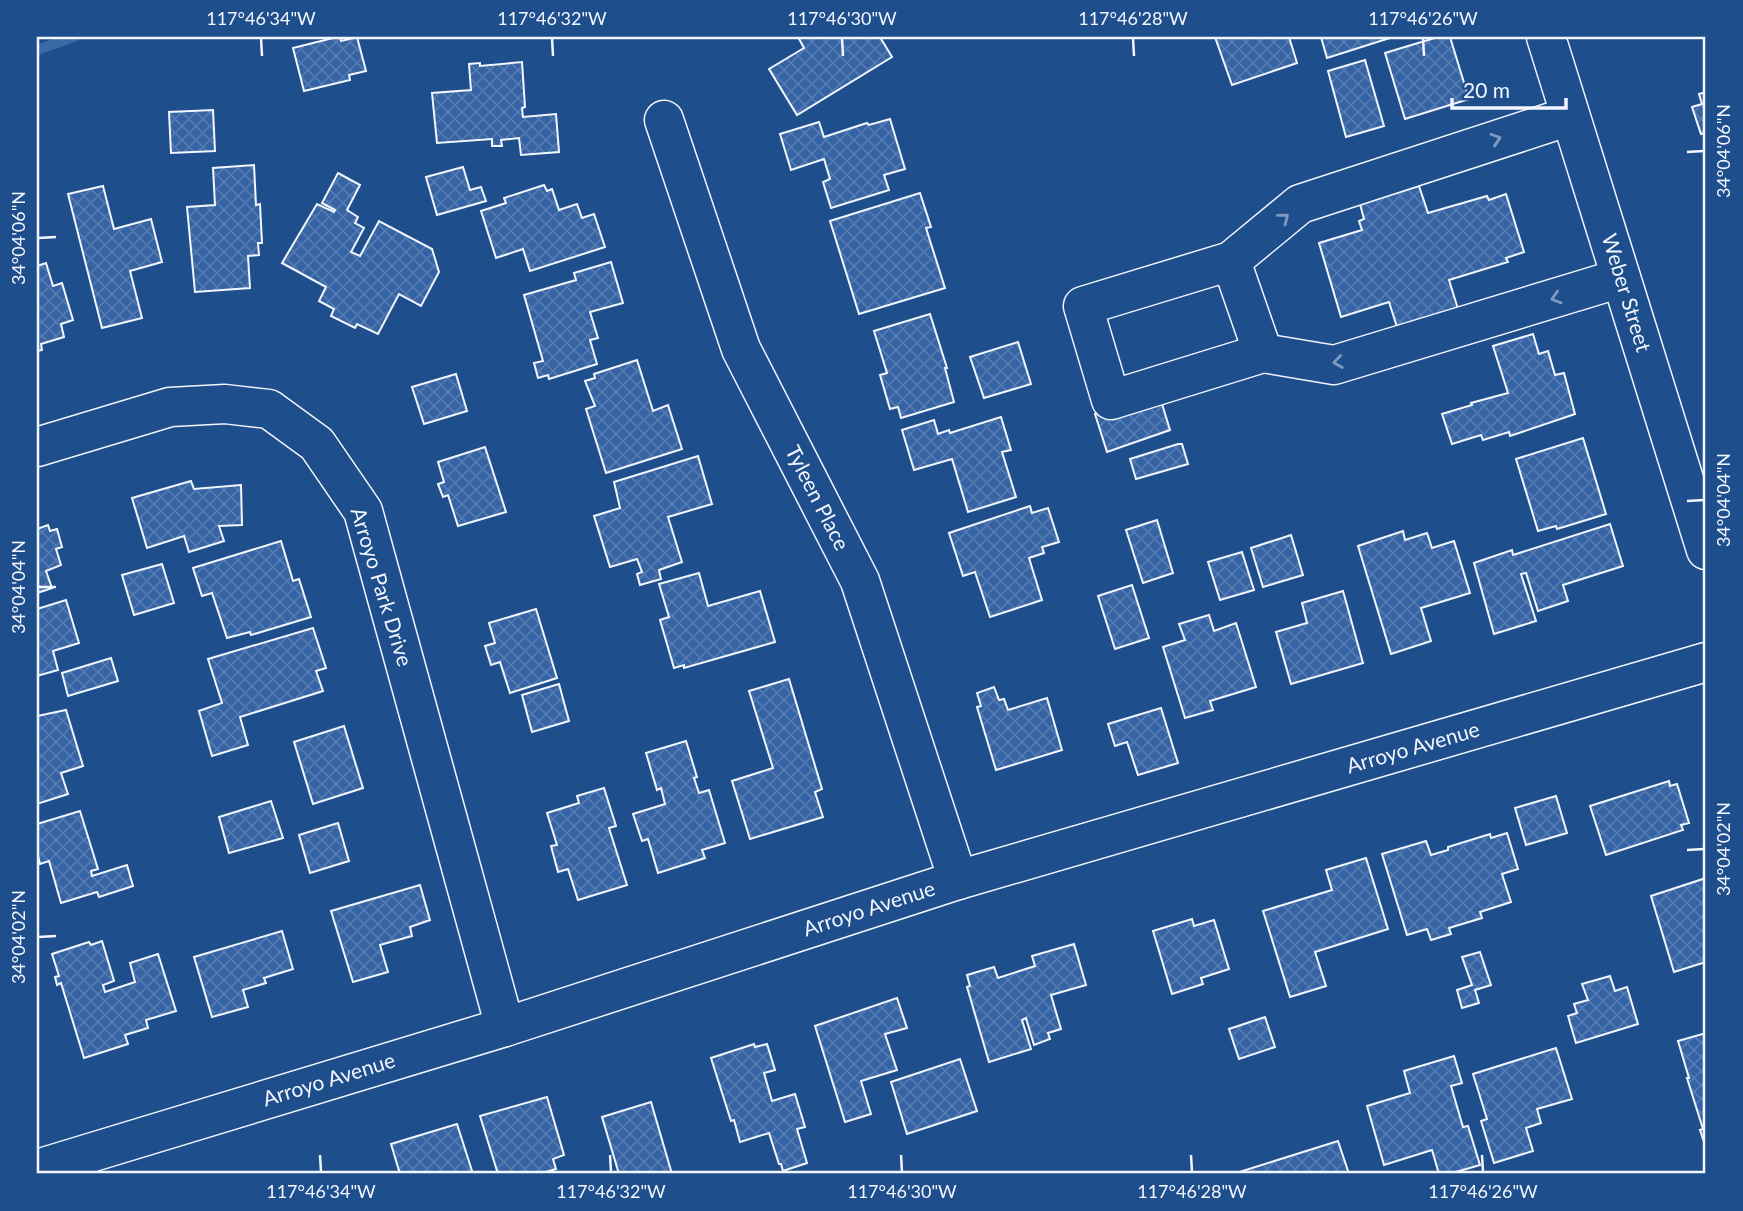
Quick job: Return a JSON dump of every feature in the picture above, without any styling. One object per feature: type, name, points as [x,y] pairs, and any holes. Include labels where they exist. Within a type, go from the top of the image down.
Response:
[{"type":"street","name":"Weber Street","points":[[1546,37],[1706,550]]},
{"type":"street","points":[[1570,116],[1300,205],[1231,261],[1083,306],[1111,400],[1263,354],[1334,365],[1621,278]]},
{"type":"street","name":"Tyleen Place","points":[[664,120],[741,349],[860,581],[958,880]]},
{"type":"street","points":[[1231,261],[1263,354]]},
{"type":"street","name":"Arroyo Park Drive","points":[[37,447],[170,407],[225,404],[269,409],[317,444],[363,511],[505,1027]]},
{"type":"street","name":"Arroyo Avenue","points":[[37,1167],[505,1027],[958,880],[1706,662]]},
{"type":"building","points":[[340,37],[341,41],[357,37],[366,71],[349,75],[350,80],[304,91],[293,48]]},
{"type":"building","points":[[798,37],[880,37],[892,57],[797,115],[769,69],[804,48]]},
{"type":"building","points":[[1215,37],[1289,37],[1297,63],[1232,85]]},
{"type":"building","points":[[1321,37],[1393,37],[1327,58]]},
{"type":"building","points":[[1438,37],[1450,37],[1469,99],[1405,119],[1385,53]]},
{"type":"building","points":[[1365,60],[1384,126],[1346,137],[1328,71]]},
{"type":"building","points":[[522,62],[525,107],[522,108],[523,117],[556,114],[559,152],[521,155],[519,138],[501,140],[502,146],[492,146],[492,139],[437,143],[432,93],[471,90],[469,64],[480,63],[480,66]]},
{"type":"building","points":[[1706,92],[1706,133],[1701,134],[1692,107],[1702,104],[1699,94]]},
{"type":"building","points":[[213,110],[215,151],[171,153],[169,112]]},
{"type":"building","points":[[890,119],[905,169],[884,175],[889,190],[831,208],[823,182],[830,179],[824,159],[791,170],[780,134],[819,122],[824,137],[867,123],[869,125]]},
{"type":"building","points":[[254,165],[262,243],[258,243],[259,255],[248,256],[250,288],[195,292],[187,207],[215,205],[213,168]]},
{"type":"building","points":[[463,167],[470,190],[481,187],[486,201],[437,215],[426,177]]},
{"type":"building","points":[[338,173],[360,185],[347,210],[358,217],[355,223],[364,228],[351,252],[360,256],[379,221],[432,249],[439,272],[421,306],[399,294],[378,334],[357,324],[355,328],[331,316],[334,309],[319,301],[326,287],[282,263],[317,204],[334,212],[335,210],[322,203]]},
{"type":"building","points":[[544,185],[547,191],[552,189],[559,210],[577,204],[582,218],[594,214],[605,247],[530,271],[523,249],[496,258],[481,211],[506,203],[504,198]]},
{"type":"building","points":[[103,186],[114,229],[151,219],[162,262],[130,271],[142,318],[102,328],[68,194]]},
{"type":"building","points":[[1419,186],[1428,213],[1487,196],[1489,200],[1506,194],[1524,252],[1506,258],[1508,262],[1449,280],[1458,309],[1397,327],[1389,302],[1341,317],[1319,243],[1362,230],[1359,221],[1364,219],[1360,204]]},
{"type":"building","points":[[920,193],[931,227],[926,228],[945,288],[859,314],[830,221]]},
{"type":"building","points":[[611,262],[623,303],[590,312],[598,338],[590,340],[597,364],[549,379],[548,375],[538,378],[534,363],[543,361],[524,295],[576,280],[574,273]]},
{"type":"building","points":[[46,263],[53,286],[62,283],[73,320],[61,324],[64,337],[41,344],[42,350],[37,351],[37,266]]},
{"type":"building","points":[[930,314],[947,368],[954,402],[901,418],[898,407],[890,409],[880,375],[887,373],[874,331]]},
{"type":"building","points":[[1533,334],[1539,354],[1548,351],[1555,375],[1564,373],[1575,414],[1510,436],[1509,432],[1483,440],[1481,435],[1452,444],[1442,414],[1508,393],[1493,346]]},
{"type":"building","points":[[1018,342],[1031,384],[984,398],[970,357]]},
{"type":"building","points":[[637,360],[653,411],[668,405],[682,449],[606,473],[586,409],[595,406],[585,381],[595,378],[594,374]]},
{"type":"building","points":[[456,374],[467,411],[424,424],[412,387]]},
{"type":"building","points":[[1159,394],[1170,430],[1107,452],[1095,414]]},
{"type":"building","points":[[1001,417],[1011,450],[1002,452],[1016,497],[968,512],[952,459],[914,470],[902,430],[934,420],[938,434],[949,430],[950,433]]},
{"type":"building","points":[[1583,438],[1606,514],[1557,529],[1556,526],[1538,531],[1516,459]]},
{"type":"building","points":[[1182,444],[1188,464],[1136,479],[1130,459]]},
{"type":"building","points":[[485,447],[506,512],[458,526],[448,495],[443,497],[438,484],[444,482],[438,462]]},
{"type":"building","points":[[698,456],[712,504],[668,517],[682,562],[659,570],[661,579],[640,585],[637,574],[642,572],[637,559],[610,567],[594,516],[620,508],[614,482]]},
{"type":"building","points":[[191,481],[194,489],[241,485],[242,525],[219,526],[224,541],[189,552],[184,536],[147,548],[132,498]]},
{"type":"building","points":[[1030,506],[1032,513],[1048,508],[1059,542],[1042,547],[1044,553],[1029,558],[1042,600],[990,617],[975,572],[963,576],[949,533]]},
{"type":"building","points":[[1157,520],[1173,573],[1143,583],[1126,530]]},
{"type":"building","points":[[1610,524],[1623,566],[1563,585],[1568,601],[1538,611],[1526,573],[1521,574],[1536,621],[1494,634],[1474,563],[1512,550],[1513,555]]},
{"type":"building","points":[[48,525],[50,531],[57,529],[62,547],[56,549],[61,565],[46,571],[52,588],[37,593],[37,529]]},
{"type":"building","points":[[1403,531],[1405,540],[1427,533],[1432,548],[1454,541],[1470,593],[1421,608],[1431,641],[1391,654],[1358,546]]},
{"type":"building","points":[[1291,535],[1303,575],[1263,587],[1251,548]]},
{"type":"building","points":[[281,541],[293,581],[299,579],[311,617],[251,635],[250,632],[227,638],[212,593],[202,596],[193,568]]},
{"type":"building","points":[[1242,552],[1254,590],[1220,600],[1208,562]]},
{"type":"building","points":[[162,564],[174,603],[134,615],[122,575]]},
{"type":"building","points":[[699,573],[708,606],[760,591],[775,642],[684,668],[684,665],[674,668],[660,620],[669,617],[659,584]]},
{"type":"building","points":[[1132,585],[1149,638],[1115,649],[1098,596]]},
{"type":"building","points":[[1343,591],[1363,663],[1291,684],[1276,632],[1307,623],[1302,603]]},
{"type":"building","points":[[66,600],[79,643],[53,651],[58,670],[37,676],[37,609]]},
{"type":"building","points":[[536,609],[557,678],[510,693],[500,662],[491,665],[485,646],[495,643],[489,623]]},
{"type":"building","points":[[1209,615],[1214,631],[1236,623],[1256,687],[1210,701],[1213,710],[1185,718],[1163,647],[1185,640],[1179,624]]},
{"type":"building","points":[[313,628],[326,668],[316,671],[323,691],[240,717],[248,745],[212,756],[199,711],[222,703],[208,659]]},
{"type":"building","points":[[111,658],[118,681],[68,696],[62,673]]},
{"type":"building","points":[[789,679],[822,789],[815,792],[823,817],[750,839],[732,781],[773,768],[749,691]]},
{"type":"building","points":[[559,684],[569,721],[532,732],[522,695]]},
{"type":"building","points":[[994,687],[999,700],[1004,699],[1008,710],[1047,698],[1062,750],[996,770],[977,707],[981,706],[977,693]]},
{"type":"building","points":[[1161,708],[1178,763],[1138,775],[1127,742],[1115,746],[1108,724]]},
{"type":"building","points":[[66,710],[83,766],[61,773],[68,794],[37,804],[37,716]]},
{"type":"building","points":[[344,726],[363,788],[313,804],[294,742]]},
{"type":"building","points":[[686,741],[699,793],[709,790],[725,843],[702,850],[705,858],[658,873],[648,839],[642,841],[633,814],[665,804],[661,788],[657,790],[646,753]]},
{"type":"building","points":[[1669,781],[1670,786],[1677,784],[1689,823],[1681,825],[1683,830],[1606,855],[1590,806]]},
{"type":"building","points":[[604,788],[616,826],[609,828],[627,885],[578,900],[568,869],[558,872],[551,846],[557,845],[547,813],[579,803],[577,796]]},
{"type":"building","points":[[1556,796],[1567,833],[1526,845],[1515,808]]},
{"type":"building","points":[[271,801],[283,838],[229,853],[219,817]]},
{"type":"building","points":[[80,811],[98,869],[91,871],[92,876],[127,865],[133,886],[99,897],[97,892],[61,903],[49,861],[40,864],[37,824]]},
{"type":"building","points":[[338,823],[349,861],[310,873],[299,835]]},
{"type":"building","points":[[1507,833],[1518,869],[1502,874],[1511,902],[1480,912],[1482,918],[1449,928],[1451,934],[1431,940],[1427,929],[1407,935],[1382,854],[1426,841],[1431,855],[1490,834],[1491,838]]},
{"type":"building","points":[[1366,858],[1388,929],[1315,952],[1326,986],[1290,997],[1263,911],[1332,890],[1326,870]]},
{"type":"building","points":[[1706,878],[1706,962],[1674,972],[1651,896]]},
{"type":"building","points":[[420,885],[430,920],[410,927],[412,936],[380,945],[388,972],[353,982],[331,911]]},
{"type":"building","points":[[1192,919],[1194,926],[1214,920],[1229,969],[1201,978],[1203,984],[1172,994],[1153,931]]},
{"type":"building","points":[[282,931],[293,969],[264,978],[266,983],[243,990],[248,1007],[212,1017],[194,957]]},
{"type":"building","points":[[102,941],[114,981],[103,985],[105,992],[135,982],[130,963],[158,954],[176,1011],[146,1020],[148,1028],[125,1035],[128,1044],[84,1058],[61,983],[57,985],[55,977],[59,976],[52,954],[89,942],[91,945]]},
{"type":"building","points":[[1074,944],[1086,985],[1051,995],[1061,1029],[1048,1033],[1050,1039],[1034,1045],[1026,1018],[1022,1020],[1031,1049],[989,1062],[967,987],[970,986],[967,975],[994,967],[998,978],[1035,966],[1032,956]]},
{"type":"building","points":[[1480,952],[1491,985],[1475,990],[1479,1003],[1462,1008],[1457,990],[1472,985],[1462,957]]},
{"type":"building","points":[[1610,976],[1615,991],[1627,987],[1638,1024],[1576,1043],[1568,1016],[1577,1013],[1574,1004],[1588,1000],[1582,984]]},
{"type":"building","points":[[897,998],[907,1028],[885,1034],[897,1070],[861,1081],[871,1114],[845,1122],[815,1026]]},
{"type":"building","points":[[1265,1017],[1275,1047],[1239,1059],[1229,1029]]},
{"type":"building","points":[[1706,1033],[1706,1148],[1678,1041]]},
{"type":"building","points":[[754,1044],[755,1047],[767,1044],[775,1070],[764,1073],[772,1101],[795,1094],[805,1127],[797,1129],[807,1163],[783,1171],[769,1133],[740,1142],[711,1058]]},
{"type":"building","points":[[1556,1048],[1572,1099],[1537,1109],[1541,1123],[1526,1128],[1533,1151],[1494,1163],[1481,1121],[1487,1119],[1473,1074]]},
{"type":"building","points":[[1454,1056],[1462,1083],[1451,1086],[1463,1127],[1468,1126],[1480,1165],[1449,1174],[1439,1174],[1432,1150],[1384,1165],[1367,1106],[1410,1093],[1404,1071]]},
{"type":"building","points":[[960,1059],[977,1111],[907,1134],[891,1082]]},
{"type":"building","points":[[547,1097],[564,1155],[553,1159],[556,1169],[539,1174],[498,1174],[480,1116]]},
{"type":"building","points":[[651,1102],[672,1174],[619,1174],[602,1117]]},
{"type":"building","points":[[457,1124],[473,1174],[400,1174],[391,1144]]},
{"type":"building","points":[[1338,1141],[1349,1174],[1233,1174]]},
{"type":"waterway","points":[[37,50],[74,37]]}]
